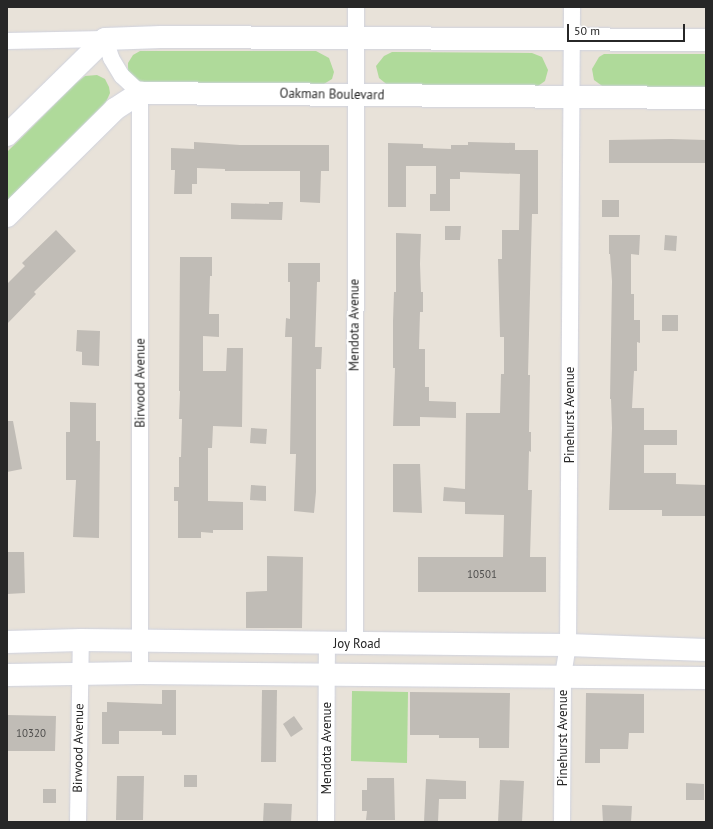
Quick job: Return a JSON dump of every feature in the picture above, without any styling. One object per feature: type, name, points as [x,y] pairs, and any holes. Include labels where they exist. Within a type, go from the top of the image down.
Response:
[{"type":"street","name":"Mendota Avenue","points":[[355,644],[356,7]]},
{"type":"street","name":"Pinehurst Avenue","points":[[562,822],[563,676],[568,646],[572,7]]},
{"type":"street","points":[[7,41],[161,36],[706,40]]},
{"type":"street","points":[[7,216],[115,109],[140,93],[122,76],[111,58],[105,39]]},
{"type":"street","points":[[7,136],[105,39]]},
{"type":"street","name":"Oakman Boulevard","points":[[140,93],[706,98]]},
{"type":"street","name":"Birwood Avenue","points":[[140,93],[140,673]]},
{"type":"street","name":"Birwood Avenue","points":[[78,822],[79,674],[81,640]]},
{"type":"street","name":"Joy Road","points":[[7,642],[81,640],[568,646],[706,650]]},
{"type":"street","name":"Mendota Avenue","points":[[326,822],[327,644]]},
{"type":"street","points":[[7,675],[140,673],[706,678]]},
{"type":"green space","points":[[140,51],[316,51],[329,58],[334,72],[332,79],[319,87],[138,83],[128,71],[128,63],[133,55]]},
{"type":"green space","points":[[392,52],[532,53],[542,57],[548,70],[545,81],[538,86],[390,87],[379,78],[376,66],[384,56]]},
{"type":"green space","points":[[604,54],[706,54],[706,89],[605,88],[594,80],[592,69],[599,57]]},
{"type":"green space","points":[[97,75],[105,79],[109,87],[110,93],[106,102],[7,201],[7,152],[76,83],[85,76]]},
{"type":"green space","points":[[352,691],[408,692],[407,763],[351,761]]},
{"type":"building","points":[[609,140],[706,140],[706,163],[609,163]]},
{"type":"building","points":[[194,142],[240,145],[329,145],[329,171],[321,171],[320,203],[300,202],[300,171],[225,171],[225,169],[197,168],[197,184],[192,184],[192,194],[174,194],[175,170],[171,170],[171,148],[194,149]]},
{"type":"building","points":[[468,142],[515,143],[515,150],[538,150],[538,214],[532,214],[528,375],[530,375],[529,432],[531,432],[531,452],[529,451],[528,490],[532,490],[530,557],[546,557],[546,592],[418,592],[418,557],[503,557],[504,515],[465,514],[465,502],[443,501],[444,487],[465,489],[466,413],[500,413],[501,374],[504,374],[504,337],[500,337],[498,259],[502,259],[502,230],[519,230],[520,174],[460,172],[460,179],[450,179],[450,211],[430,211],[430,194],[436,194],[436,166],[406,166],[406,207],[388,207],[388,143],[423,144],[423,148],[451,149],[451,145],[468,145]]},
{"type":"building","points":[[602,200],[619,200],[619,217],[602,217]]},
{"type":"building","points":[[269,202],[283,202],[282,220],[231,219],[231,203],[269,204]]},
{"type":"building","points":[[445,226],[461,226],[460,240],[445,240]]},
{"type":"building","points":[[56,230],[76,251],[34,292],[36,294],[7,324],[7,284],[25,266],[22,263]]},
{"type":"building","points":[[396,233],[421,234],[420,264],[421,292],[423,292],[423,312],[420,312],[419,349],[425,349],[425,387],[429,387],[429,401],[456,402],[456,418],[420,417],[420,426],[393,426],[395,368],[393,368],[393,321],[394,292],[396,292]]},
{"type":"building","points":[[609,235],[640,235],[639,255],[631,254],[631,294],[634,294],[634,320],[640,320],[640,343],[637,342],[637,371],[634,371],[632,408],[644,408],[644,430],[677,430],[677,445],[644,445],[644,473],[676,473],[676,484],[706,485],[706,516],[662,516],[662,510],[609,510],[612,428],[610,399],[612,281],[609,254]]},
{"type":"building","points":[[665,235],[677,236],[676,251],[664,250]]},
{"type":"building","points":[[180,257],[212,257],[209,314],[219,314],[219,337],[203,336],[203,371],[226,371],[227,348],[243,348],[242,427],[213,426],[212,448],[208,448],[208,501],[243,502],[243,530],[213,530],[213,533],[201,532],[201,538],[178,538],[178,501],[174,501],[174,487],[179,487],[179,457],[181,457],[182,419],[179,419]]},
{"type":"building","points":[[288,263],[320,263],[320,282],[317,282],[315,347],[322,347],[321,369],[316,369],[316,492],[314,513],[294,511],[296,454],[290,454],[292,337],[285,337],[286,318],[290,319],[290,282],[288,282]]},
{"type":"building","points":[[662,315],[678,315],[678,331],[662,331]]},
{"type":"building","points":[[77,330],[100,331],[99,366],[82,365],[82,352],[76,351]]},
{"type":"building","points":[[70,402],[96,403],[96,441],[100,441],[99,538],[73,537],[76,480],[66,480],[66,432],[70,432]]},
{"type":"building","points":[[7,421],[13,421],[22,469],[7,472]]},
{"type":"building","points":[[251,428],[267,429],[266,444],[250,443]]},
{"type":"building","points":[[393,464],[420,464],[422,513],[393,512]]},
{"type":"building","points":[[251,485],[266,486],[266,501],[250,500]]},
{"type":"building","points":[[7,552],[24,552],[25,593],[7,594]]},
{"type":"building","points":[[267,556],[303,557],[302,628],[246,628],[246,592],[267,591]]},
{"type":"building","points":[[162,690],[176,690],[176,735],[162,735],[162,731],[119,731],[119,744],[102,744],[102,712],[107,712],[107,702],[162,704]]},
{"type":"building","points":[[262,690],[277,690],[276,762],[261,762]]},
{"type":"building","points":[[410,692],[510,693],[509,748],[479,748],[479,738],[439,738],[439,735],[410,735]]},
{"type":"building","points":[[586,693],[644,694],[644,733],[629,733],[628,749],[600,749],[600,763],[585,763]]},
{"type":"building","points":[[7,715],[56,716],[55,751],[7,751]]},
{"type":"building","points":[[294,716],[303,729],[291,737],[283,724]]},
{"type":"building","points":[[184,775],[197,775],[197,787],[184,787]]},
{"type":"building","points":[[117,776],[144,776],[143,820],[116,820]]},
{"type":"building","points":[[367,778],[394,778],[395,820],[366,820],[367,811],[362,811],[362,790],[367,790]]},
{"type":"building","points":[[426,779],[466,781],[466,799],[439,799],[438,822],[424,822]]},
{"type":"building","points":[[500,780],[524,781],[522,822],[498,822]]},
{"type":"building","points":[[686,783],[704,784],[704,800],[686,800]]},
{"type":"building","points":[[43,789],[56,789],[56,803],[43,803]]},
{"type":"building","points":[[264,803],[292,804],[291,822],[263,822]]},
{"type":"building","points":[[602,805],[632,806],[631,822],[603,822]]}]
